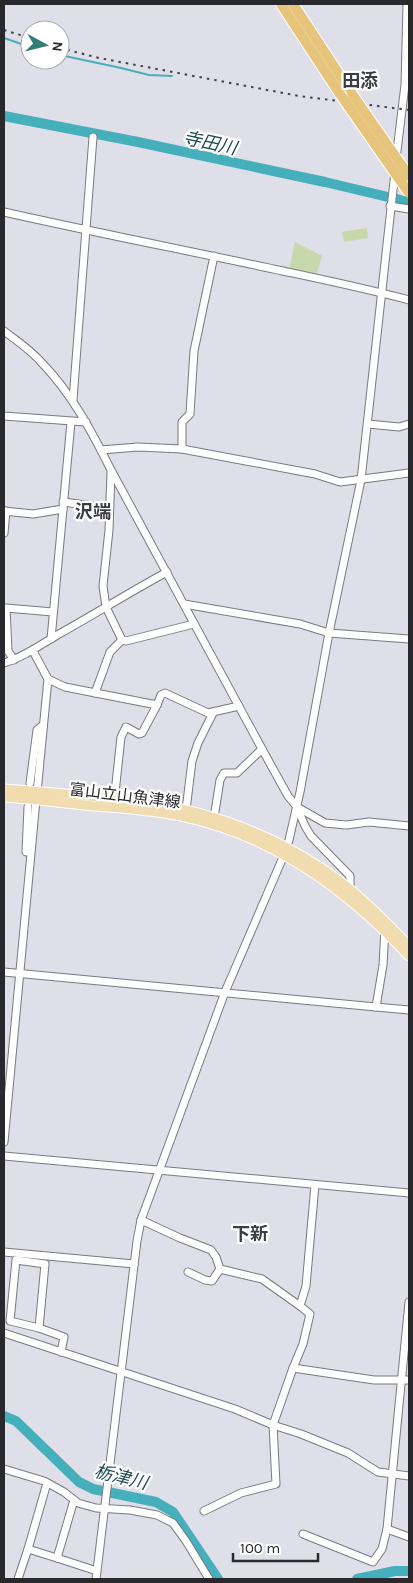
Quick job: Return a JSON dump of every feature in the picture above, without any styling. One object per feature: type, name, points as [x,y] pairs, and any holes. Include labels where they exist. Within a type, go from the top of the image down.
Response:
[{"type":"highway","points":[[281,4],[340,94],[409,193]]},
{"type":"highway","points":[[293,4],[409,176]]},
{"type":"main road","name":"富山立山魚津線","points":[[4,789],[37,796],[114,803],[149,803],[186,810],[254,833],[321,877],[385,925],[409,956]]},
{"type":"main road","name":"富山立山魚津線","points":[[4,797],[37,796]]},
{"type":"main road","name":"富山立山魚津線","points":[[114,803],[183,817],[257,841],[323,870],[350,890],[409,946]]},
{"type":"street","points":[[96,1579],[141,1220],[225,992],[285,852],[297,807],[329,633],[361,480],[383,293],[390,206],[407,99],[407,4]]},
{"type":"street","points":[[73,400],[93,137]]},
{"type":"street","points":[[390,206],[409,208]]},
{"type":"street","points":[[4,212],[214,256],[409,300]]},
{"type":"street","points":[[182,449],[182,422],[190,414],[194,351],[214,256]]},
{"type":"street","points":[[4,330],[42,362],[73,400],[288,796],[297,807],[311,836],[350,876],[350,890]]},
{"type":"street","points":[[4,416],[86,422]]},
{"type":"street","points":[[51,638],[71,422]]},
{"type":"street","points":[[368,424],[398,427],[409,424]]},
{"type":"street","points":[[101,450],[138,447],[182,449],[315,474],[340,482],[409,473]]},
{"type":"street","points":[[111,470],[109,530],[103,586],[106,607],[122,640]]},
{"type":"street","points":[[4,532],[5,511],[33,514],[63,506],[109,508]]},
{"type":"street","points":[[4,663],[33,651],[51,638],[167,572]]},
{"type":"street","points":[[184,604],[300,624],[329,633],[409,639]]},
{"type":"street","points":[[14,660],[8,651],[5,608],[53,612]]},
{"type":"street","points":[[122,640],[126,641],[194,624]]},
{"type":"street","points":[[95,693],[110,652],[122,640]]},
{"type":"street","points":[[4,1142],[48,679],[33,651]]},
{"type":"street","points":[[48,679],[65,687],[157,705]]},
{"type":"street","points":[[114,803],[121,737],[126,727],[139,734],[142,733],[157,705],[160,695],[165,694],[208,714],[239,706]]},
{"type":"street","points":[[186,810],[192,761],[198,743],[213,714]]},
{"type":"street","points":[[30,783],[37,730],[43,726]]},
{"type":"street","points":[[214,818],[220,780],[224,773],[237,773],[262,749]]},
{"type":"street","points":[[28,807],[26,860],[29,866]]},
{"type":"street","points":[[297,807],[325,824],[369,822],[409,826]]},
{"type":"street","points":[[376,1007],[383,965],[385,925]]},
{"type":"street","points":[[4,972],[409,1010]]},
{"type":"street","points":[[4,1156],[409,1193]]},
{"type":"street","points":[[300,1306],[306,1286],[315,1185]]},
{"type":"street","points":[[141,1220],[211,1250],[220,1269]]},
{"type":"street","points":[[4,1252],[134,1264]]},
{"type":"street","points":[[39,1328],[45,1264],[16,1260],[10,1320],[64,1337],[62,1352]]},
{"type":"street","points":[[204,1511],[241,1493],[276,1484],[273,1425],[303,1344],[310,1314],[262,1279],[220,1269]]},
{"type":"street","points":[[188,1272],[205,1280],[212,1280],[220,1269]]},
{"type":"street","points":[[303,1534],[373,1562],[382,1549],[387,1529],[406,1380],[409,1302]]},
{"type":"street","points":[[4,1333],[235,1409],[348,1452],[378,1472],[409,1476]]},
{"type":"street","points":[[293,1368],[374,1380],[406,1380]]},
{"type":"street","points":[[4,1470],[47,1483],[64,1492],[78,1503],[96,1508],[104,1506],[157,1515],[173,1523],[209,1579]]},
{"type":"street","points":[[18,1579],[47,1483]]},
{"type":"street","points":[[57,1558],[74,1500]]},
{"type":"street","points":[[387,1529],[409,1537]]},
{"type":"street","points":[[28,1549],[97,1571]]},
{"type":"green space","points":[[367,228],[368,238],[344,242],[342,232]]},
{"type":"green space","points":[[295,242],[322,256],[316,276],[289,271]]},
{"type":"waterway","points":[[4,38],[20,44]]},
{"type":"waterway","points":[[70,57],[149,75],[172,76]]},
{"type":"waterway","name":"寺田川","points":[[4,116],[138,142],[409,202]]},
{"type":"waterway","name":"栃津川","points":[[4,1416],[16,1421],[79,1482],[93,1489],[156,1502],[173,1512],[218,1579]]},
{"type":"waterway","name":"栃津川","points":[[357,1579],[395,1571],[409,1571]]},
{"type":"railway","points":[[4,30],[20,35]]},
{"type":"railway","points":[[70,51],[99,58],[299,96],[409,110]]},
{"type":"district","name":"田添","points":[[360,81]]},
{"type":"district","name":"沢端","points":[[93,512]]},
{"type":"district","name":"下新","points":[[250,1234]]}]
